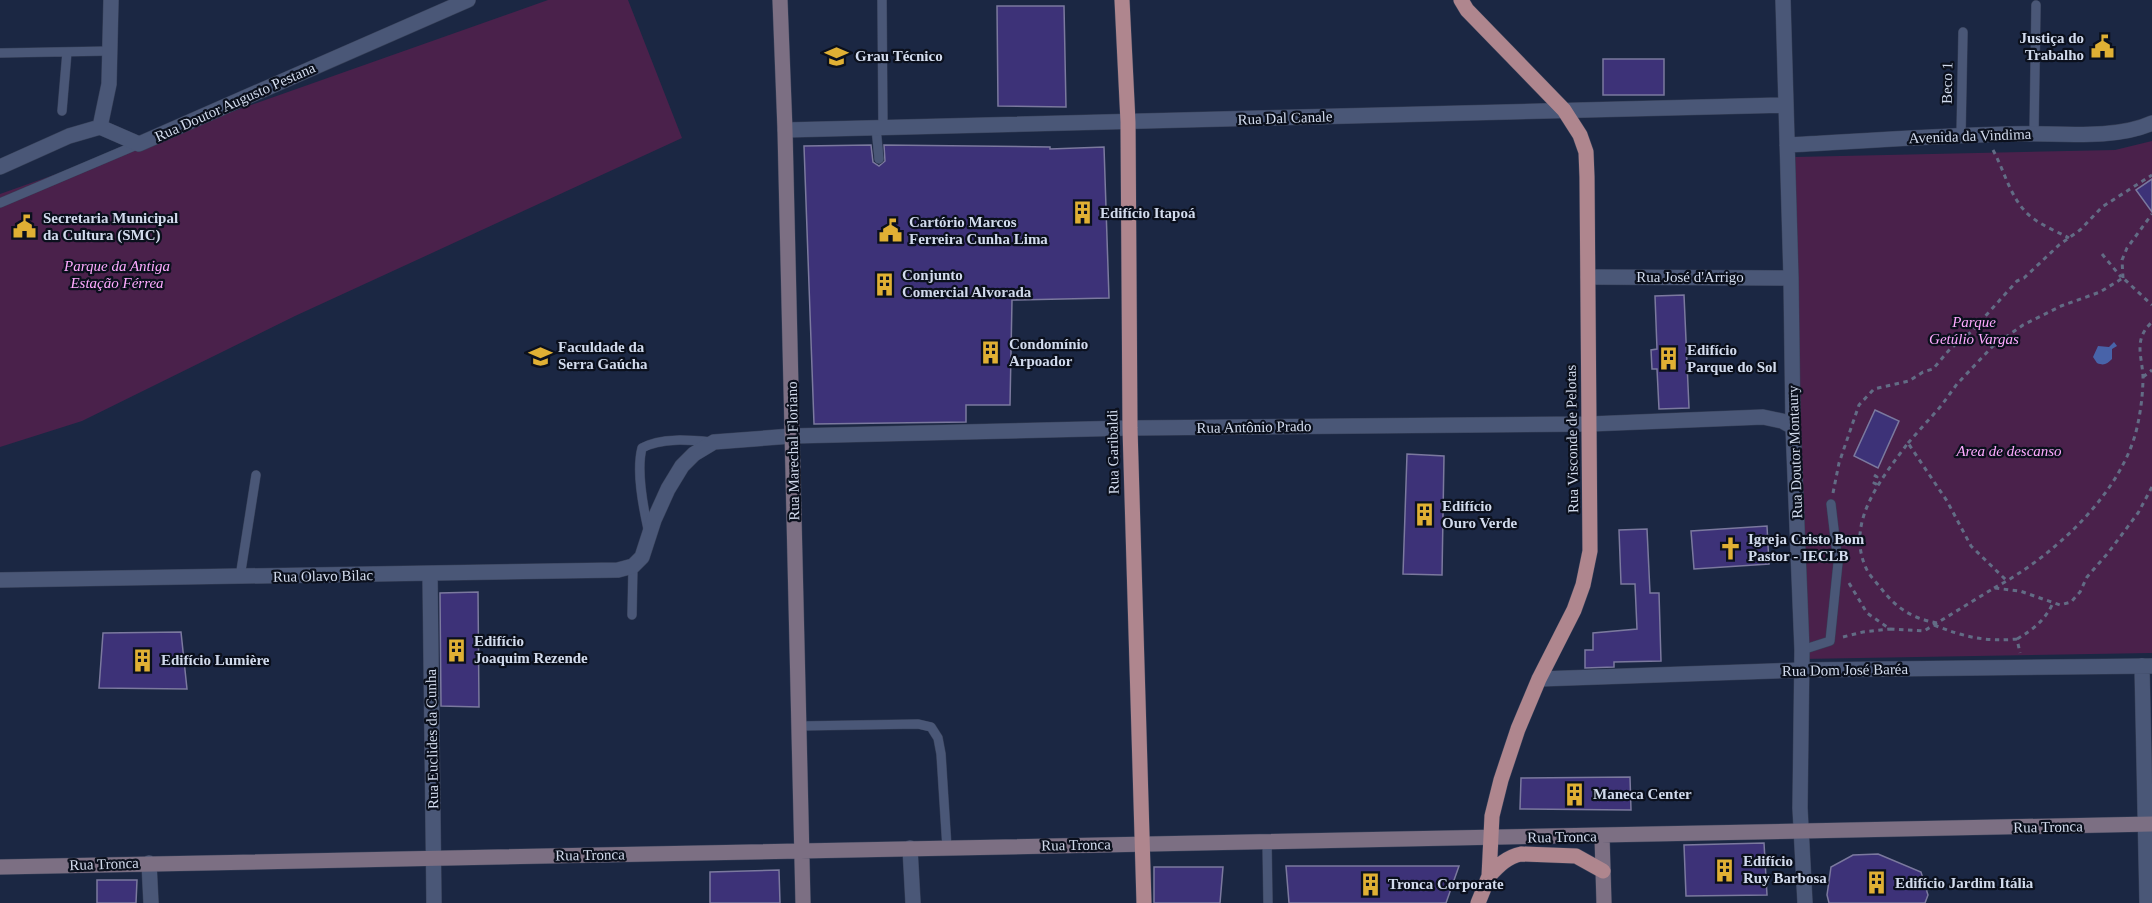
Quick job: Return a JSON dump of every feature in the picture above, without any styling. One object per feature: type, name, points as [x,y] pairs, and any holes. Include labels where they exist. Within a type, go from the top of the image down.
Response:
[{"type":"main road","name":"Rua Garibaldi","points":[[1122,0],[1128,122],[1130,428],[1144,903]]},
{"type":"main road","name":"Rua Visconde de Pelotas","points":[[1461,0],[1467,10],[1564,110],[1580,135],[1586,152],[1590,551],[1583,585],[1574,610],[1539,679],[1518,729],[1501,780],[1492,816],[1489,876],[1478,903]]},
{"type":"main road","points":[[1489,876],[1503,862],[1521,854],[1576,856],[1603,871]]},
{"type":"street","points":[[0,167],[69,136],[100,127],[109,84],[111,0]]},
{"type":"street","name":"Rua Doutor Augusto Pestana","points":[[100,127],[139,144],[468,0]]},
{"type":"street","name":"Rua Marechal Floriano","points":[[780,0],[786,130],[803,903]]},
{"type":"street","name":"Rua Doutor Montaury","points":[[1782,0],[1791,278],[1793,427],[1802,650],[1800,808],[1805,903]]},
{"type":"street","name":"Rua Dal Canale","points":[[786,130],[1785,105]]},
{"type":"street","name":"Avenida da Vindima","points":[[1786,145],[1984,134],[2107,133],[2137,130],[2152,123]]},
{"type":"street","name":"Rua José d'Arrigo","points":[[1588,277],[1791,278]]},
{"type":"street","name":"Rua Antônio Prado","points":[[638,561],[668,489],[682,466],[694,454],[714,442],[792,436],[1130,428],[1590,424],[1763,417],[1782,421],[1793,427]]},
{"type":"street","name":"Rua Olavo Bilac","points":[[0,580],[618,570],[638,561]]},
{"type":"street","name":"Rua Euclides da Cunha","points":[[430,574],[434,903]]},
{"type":"street","points":[[2147,666],[2149,824],[2147,903]]},
{"type":"street","name":"Rua Dom José Baréa","points":[[1539,679],[1802,670],[2147,666]]},
{"type":"street","name":"Rua Tronca","points":[[0,867],[2149,824]]},
{"type":"street","points":[[1602,836],[1604,903]]},
{"type":"street","points":[[910,848],[913,903]]},
{"type":"street","points":[[149,863],[151,903]]},
{"type":"lane","points":[[879,159],[882,0]]},
{"type":"lane","points":[[2034,133],[2036,5]]},
{"type":"lane","name":"Beco 1","points":[[1961,135],[1963,32]]},
{"type":"lane","points":[[0,53],[110,51]]},
{"type":"lane","points":[[62,111],[67,52]]},
{"type":"lane","points":[[0,203],[139,144]]},
{"type":"lane","name":"Rua Antônio Prado","points":[[649,534],[643,505],[640,456],[642,448],[651,442],[694,440],[714,442]]},
{"type":"lane","points":[[240,577],[256,475]]},
{"type":"lane","points":[[1802,650],[1830,641],[1838,563],[1831,504]]},
{"type":"lane","points":[[632,615],[638,561]]},
{"type":"lane","points":[[799,726],[918,724],[931,727],[938,738],[941,754],[947,848]]},
{"type":"lane","points":[[1267,842],[1268,903]]},
{"type":"path","points":[[1984,134],[2024,211],[2039,223],[2069,238]]},
{"type":"path","points":[[1831,504],[1839,463],[1859,405],[1874,389],[1909,381],[1933,369],[1950,349],[1971,332],[2017,281],[2080,230],[2102,207],[2152,175]]},
{"type":"path","points":[[2123,278],[2122,260],[2127,248],[2152,214]]},
{"type":"path","points":[[2102,254],[2123,278],[2152,305]]},
{"type":"path","points":[[2054,602],[2046,616],[2032,630],[2018,639],[1994,641],[1972,638],[1917,619],[1901,609],[1886,595],[1866,570],[1860,550],[1860,532],[1864,513],[1878,485],[1908,443],[1941,406],[1956,384],[1993,346],[2023,325],[2061,306],[2100,292],[2123,278]]},
{"type":"path","points":[[1830,641],[1863,632],[1890,629],[1924,631],[2007,581],[2075,529],[2096,504],[2124,463],[2138,424],[2143,377],[2139,346],[2146,327],[2152,322]]},
{"type":"path","points":[[2143,377],[2152,370]]},
{"type":"path","points":[[1908,443],[1947,501],[1971,546],[2007,581]]},
{"type":"path","points":[[1874,475],[1877,477],[1874,483],[1878,485]]},
{"type":"path","points":[[1994,588],[2020,591],[2060,604],[2071,602],[2080,592],[2087,577],[2138,513],[2152,487]]},
{"type":"path","points":[[1838,563],[1867,613],[1890,629]]},
{"type":"path","points":[[2018,639],[2023,667]]},
{"type":"green space","name":"Parque da Antiga Estação Férrea","points":[[548,0],[628,0],[682,138],[295,316],[82,421],[0,447],[0,194]]},
{"type":"green space","name":"Parque Getúlio Vargas","points":[[2152,141],[2152,653],[1802,659],[1795,157],[2115,150]]},
{"type":"water","points":[[2114,342],[2117,346],[2112,349],[2112,359],[2105,364],[2097,363],[2093,357],[2098,346],[2109,347]]},
{"type":"building","points":[[997,6],[1064,6],[1066,107],[998,106]]},
{"type":"building","points":[[1603,59],[1664,59],[1664,95],[1603,95]]},
{"type":"building","points":[[871,145],[873,162],[879,166],[885,161],[884,145],[1050,147],[1050,149],[1104,147],[1109,298],[1012,300],[1010,405],[966,405],[966,422],[814,424],[804,146]]},
{"type":"building","points":[[2152,179],[2152,212],[2136,190]]},
{"type":"building","name":"Edifício Parque do Sol","points":[[1684,295],[1689,408],[1659,409],[1657,369],[1652,369],[1651,350],[1657,349],[1655,296]]},
{"type":"building","points":[[1875,410],[1899,421],[1878,468],[1854,456]]},
{"type":"building","name":"Edifício Ouro Verde","points":[[1407,454],[1444,456],[1442,575],[1403,574]]},
{"type":"building","name":"Igreja Cristo Bom Pastor - IECLB","points":[[1767,526],[1769,564],[1694,569],[1691,531]]},
{"type":"building","points":[[1647,529],[1650,593],[1659,593],[1661,661],[1614,662],[1614,667],[1585,668],[1585,650],[1593,650],[1593,633],[1637,629],[1635,584],[1621,584],[1619,530]]},
{"type":"building","name":"Edifício Joaquim Rezende","points":[[478,592],[479,707],[441,706],[440,593]]},
{"type":"building","name":"Edifício Lumière","points":[[181,632],[187,689],[99,688],[103,633]]},
{"type":"building","name":"Maneca Center","points":[[1630,777],[1631,810],[1520,809],[1521,778]]},
{"type":"building","name":"Edifício Ruy Barbosa","points":[[1764,843],[1767,895],[1686,896],[1684,845]]},
{"type":"building","name":"Edifício Jardim Itália","points":[[1878,854],[1921,872],[1928,895],[1925,903],[1829,903],[1827,895],[1831,867],[1853,855]]},
{"type":"building","name":"Tronca Corporate","points":[[1286,866],[1459,866],[1446,903],[1289,903]]},
{"type":"building","points":[[1154,867],[1223,867],[1220,903],[1154,903]]},
{"type":"building","points":[[779,870],[780,903],[710,903],[710,872]]},
{"type":"building","points":[[97,880],[137,880],[136,903],[97,903]]},
{"type":"place","name":"Justiça do Trabalho","points":[[2102,47]]},
{"type":"place","name":"Grau Técnico","points":[[837,56]]},
{"type":"place","name":"Edifício Itapoá","points":[[1082,213]]},
{"type":"place","name":"Secretaria Municipal da Cultura (SMC)","points":[[25,227]]},
{"type":"place","name":"Cartório Marcos Ferreira Cunha Lima","points":[[891,231]]},
{"type":"place","name":"Conjunto Comercial Alvorada","points":[[884,284]]},
{"type":"place","name":"Condomínio Arpoador","points":[[991,353]]},
{"type":"place","name":"Faculdade da Serra Gaúcha","points":[[540,356]]},
{"type":"place","name":"Edifício Parque do Sol","points":[[1669,359]]},
{"type":"place","name":"Edifício Ouro Verde","points":[[1424,515]]},
{"type":"place","name":"Igreja Cristo Bom Pastor - IECLB","points":[[1730,548]]},
{"type":"place","name":"Edifício Joaquim Rezende","points":[[456,650]]},
{"type":"place","name":"Edifício Lumière","points":[[143,660]]},
{"type":"place","name":"Maneca Center","points":[[1575,794]]},
{"type":"place","name":"Edifício Ruy Barbosa","points":[[1725,870]]},
{"type":"place","name":"Edifício Jardim Itália","points":[[1877,883]]},
{"type":"place","name":"Tronca Corporate","points":[[1370,884]]},
{"type":"park label","name":"Area de descanso","points":[[2009,451]]}]
